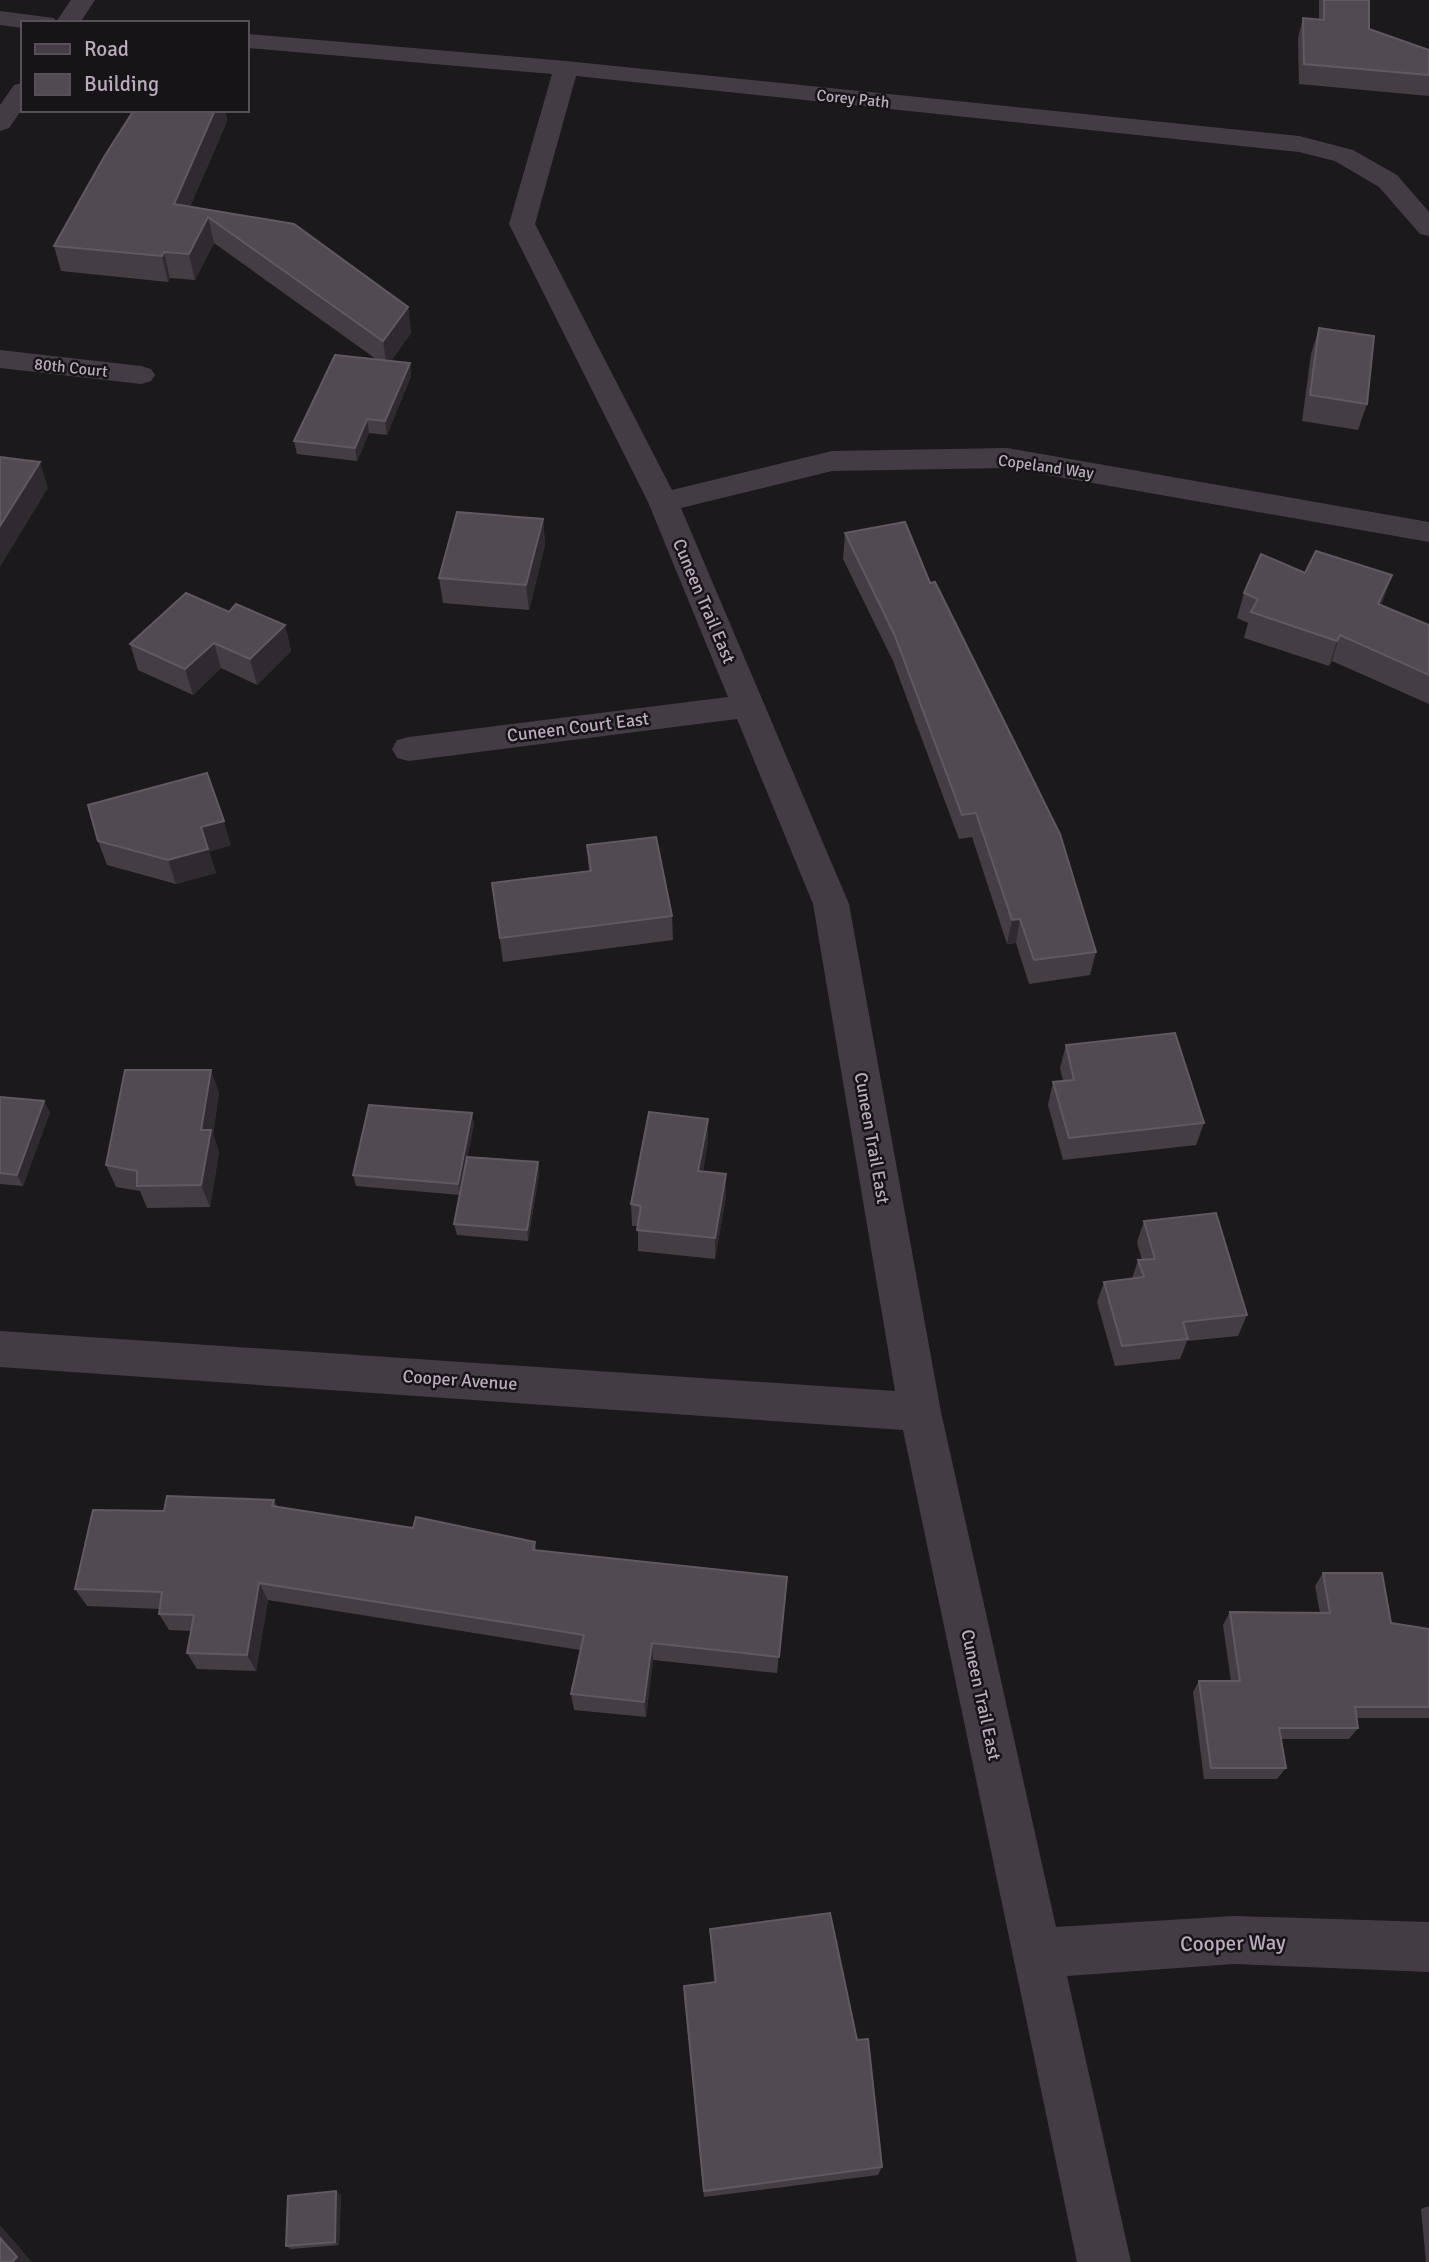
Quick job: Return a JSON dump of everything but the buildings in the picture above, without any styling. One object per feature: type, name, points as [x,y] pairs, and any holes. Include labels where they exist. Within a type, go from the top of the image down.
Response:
[{"type":"street","points":[[69,21],[83,0]]},
{"type":"street","points":[[0,18],[27,21]]},
{"type":"street","name":"Corey Path","points":[[248,41],[566,68],[1299,144],[1344,155],[1388,181],[1429,228]]},
{"type":"street","name":"Cuneen Trail East","points":[[566,68],[522,224],[663,502],[831,904],[920,1412],[1104,2262]]},
{"type":"street","points":[[0,123],[21,93]]},
{"type":"street","name":"80th Court","points":[[0,359],[141,375]]},
{"type":"street","name":"Copeland Way","points":[[663,502],[832,461],[1007,458],[1429,532]]},
{"type":"street","name":"Cuneen Court East","points":[[409,749],[747,706]]},
{"type":"street","name":"Cooper Avenue","points":[[0,1349],[920,1412]]},
{"type":"street","name":"Cooper Way","points":[[1037,1953],[1234,1940],[1429,1947]]}]
